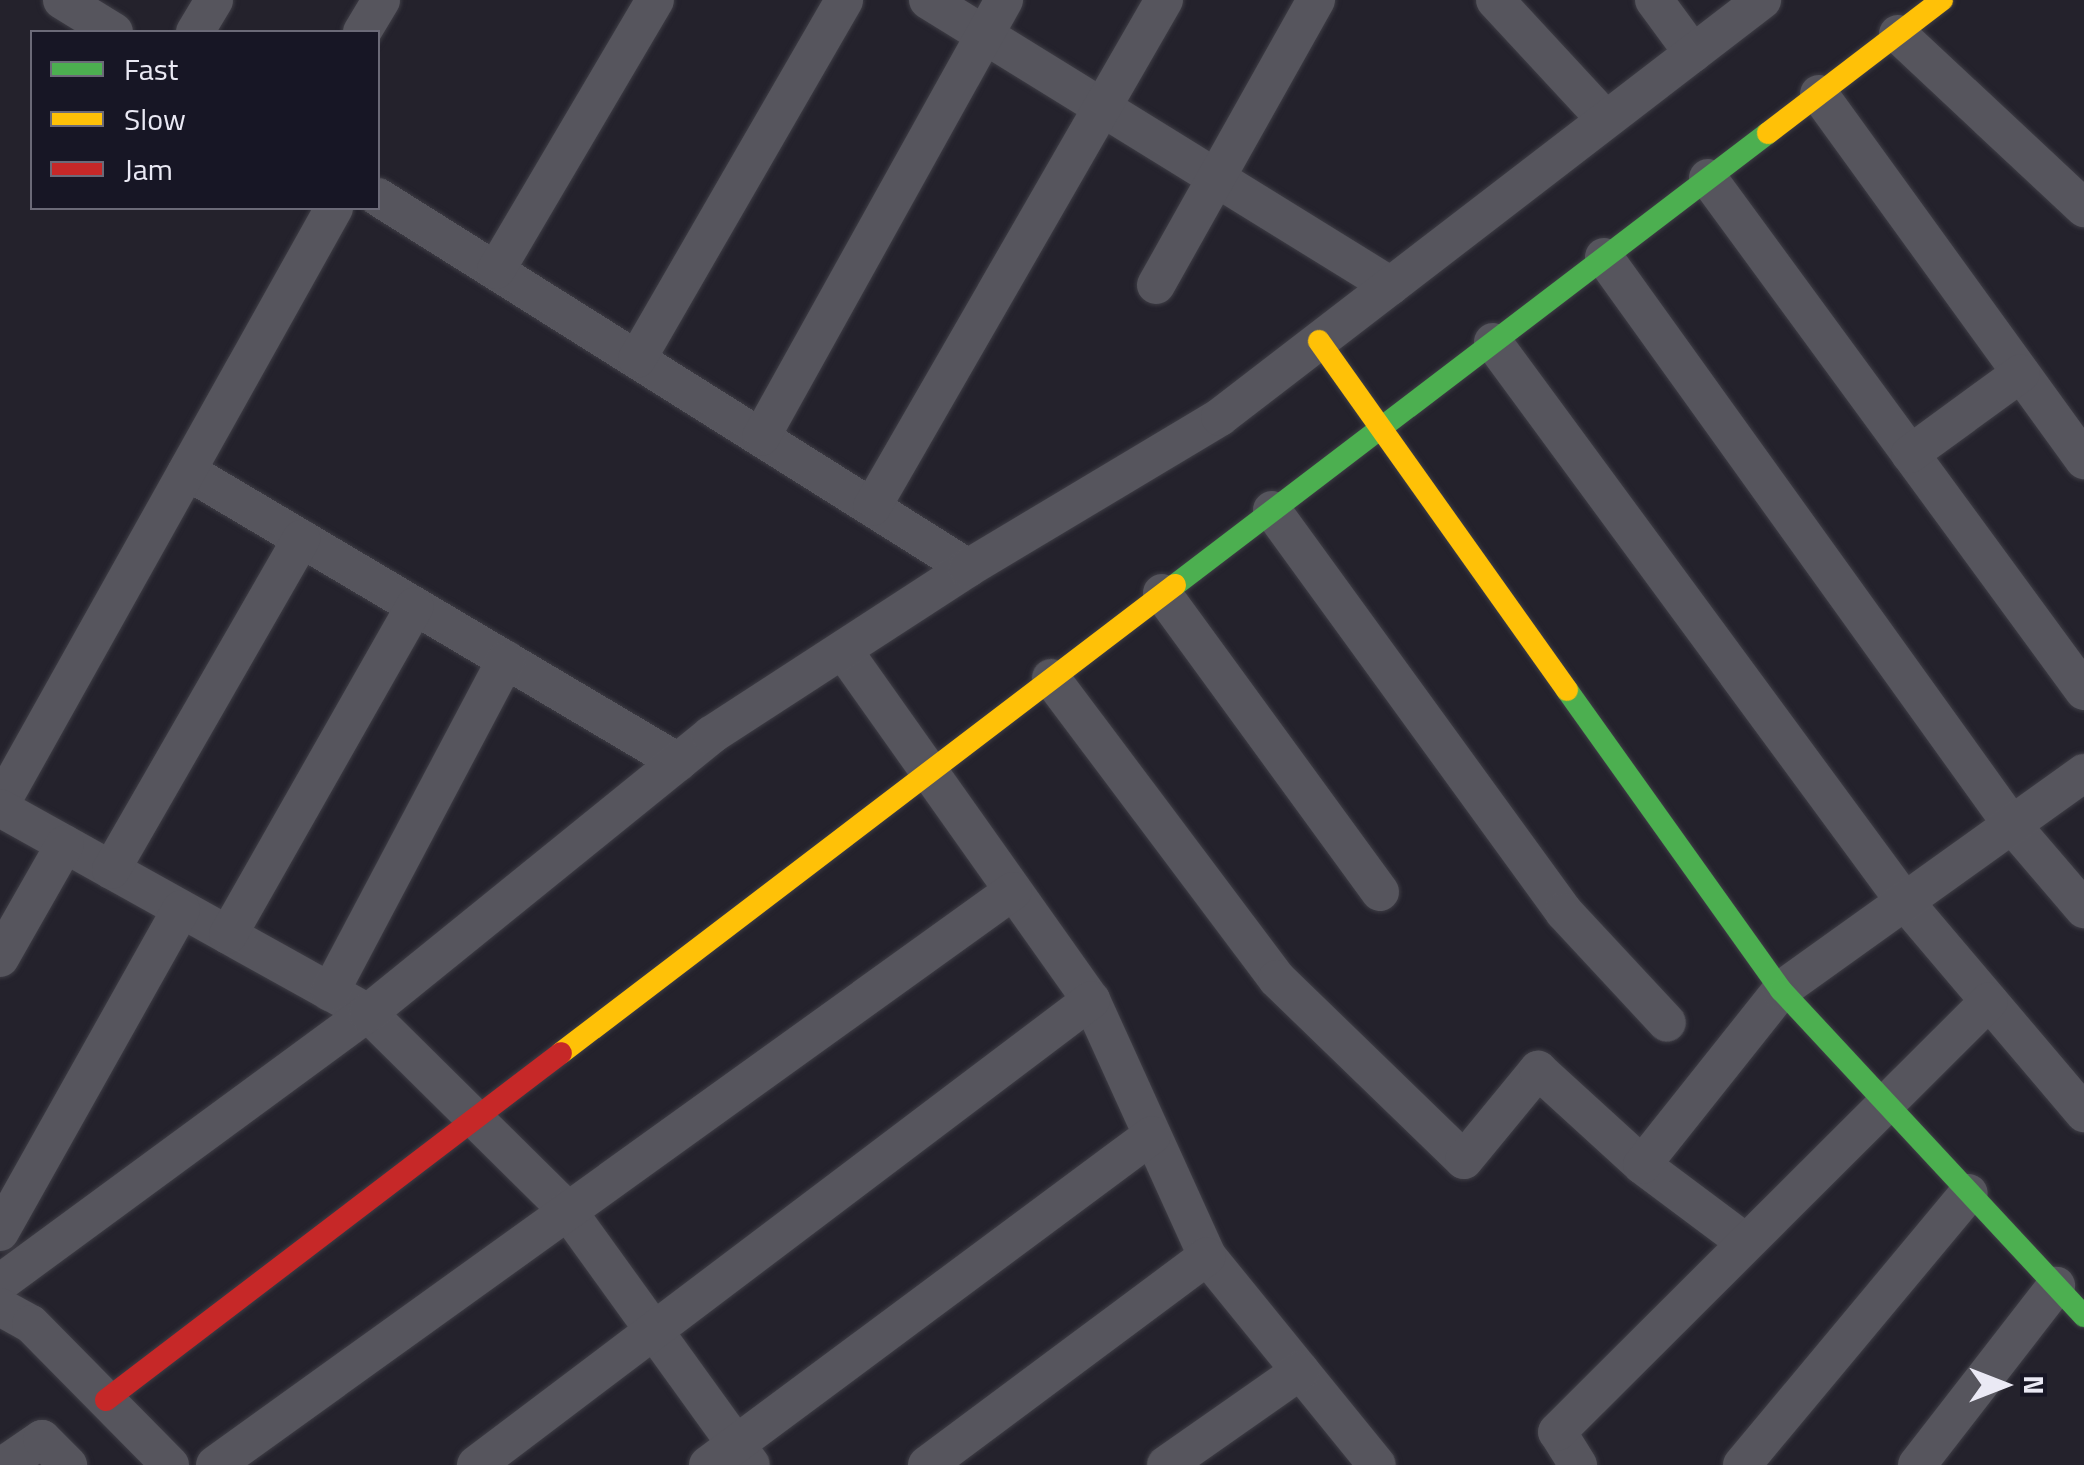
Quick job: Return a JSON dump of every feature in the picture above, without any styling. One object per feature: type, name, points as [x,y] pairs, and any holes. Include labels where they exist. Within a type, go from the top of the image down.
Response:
[{"type":"street","points":[[62,0],[111,30]]},
{"type":"street","points":[[197,30],[214,0]]},
{"type":"street","points":[[363,30],[380,0]]},
{"type":"street","points":[[496,270],[654,0]]},
{"type":"street","points":[[637,359],[844,0]]},
{"type":"street","points":[[928,0],[1391,286]]},
{"type":"street","points":[[762,438],[1004,0]]},
{"type":"street","points":[[872,507],[1164,0]]},
{"type":"street","points":[[1156,285],[1316,0]]},
{"type":"street","points":[[1495,0],[1606,120]]},
{"type":"street","points":[[1654,0],[1693,53]]},
{"type":"street","points":[[0,1283],[368,1013],[678,762],[968,568],[1220,417],[1762,0]]},
{"type":"street","points":[[106,1400],[1942,0]]},
{"type":"street","points":[[1898,34],[2084,208]]},
{"type":"street","points":[[1819,94],[2084,460]]},
{"type":"street","points":[[1708,178],[2084,691]]},
{"type":"street","points":[[380,197],[968,568]]},
{"type":"street","points":[[333,210],[0,807],[368,1013],[567,1210],[652,1327],[732,1458],[1152,1135]]},
{"type":"street","points":[[1604,257],[2012,825],[2084,909]]},
{"type":"street","points":[[1319,342],[1384,425],[1781,990],[2084,1316]]},
{"type":"street","points":[[1493,342],[1904,902],[2084,1113]]},
{"type":"street","points":[[1910,454],[2021,373]]},
{"type":"street","points":[[186,471],[678,762]]},
{"type":"street","points":[[1272,510],[1564,912],[1667,1022]]},
{"type":"street","points":[[112,870],[301,538]]},
{"type":"street","points":[[1162,592],[1380,892]]},
{"type":"street","points":[[228,935],[415,606]]},
{"type":"street","points":[[844,650],[1091,1000],[1206,1256],[1377,1465]]},
{"type":"street","points":[[330,992],[506,660]]},
{"type":"street","points":[[1051,678],[1277,980],[1464,1160],[1538,1070],[1642,1164],[1745,1242]]},
{"type":"street","points":[[1642,1164],[1781,990],[2084,773]]},
{"type":"street","points":[[0,958],[65,844]]},
{"type":"street","points":[[215,1465],[1013,891]]},
{"type":"street","points":[[0,1232],[182,909]]},
{"type":"street","points":[[476,1465],[652,1327],[1091,1000]]},
{"type":"street","points":[[1578,1465],[1556,1432],[1572,1424],[1745,1242],[1989,1001]]},
{"type":"street","points":[[1742,1465],[1970,1193]]},
{"type":"street","points":[[927,1465],[1206,1256]]},
{"type":"street","points":[[1916,1465],[2056,1286]]},
{"type":"street","points":[[0,1308],[31,1324],[170,1465]]},
{"type":"street","points":[[1166,1465],[1300,1371]]},
{"type":"street","points":[[4,1465],[42,1439],[68,1465]]},
{"type":"traffic: fast","points":[[1175,585],[1768,133]]},
{"type":"traffic: fast","points":[[1567,690],[1781,990],[2084,1316]]},
{"type":"traffic: slow","points":[[1768,133],[1942,0]]},
{"type":"traffic: slow","points":[[1319,341],[1567,690]]},
{"type":"traffic: slow","points":[[561,1053],[1175,585]]},
{"type":"traffic: jam","points":[[106,1400],[561,1053]]}]
